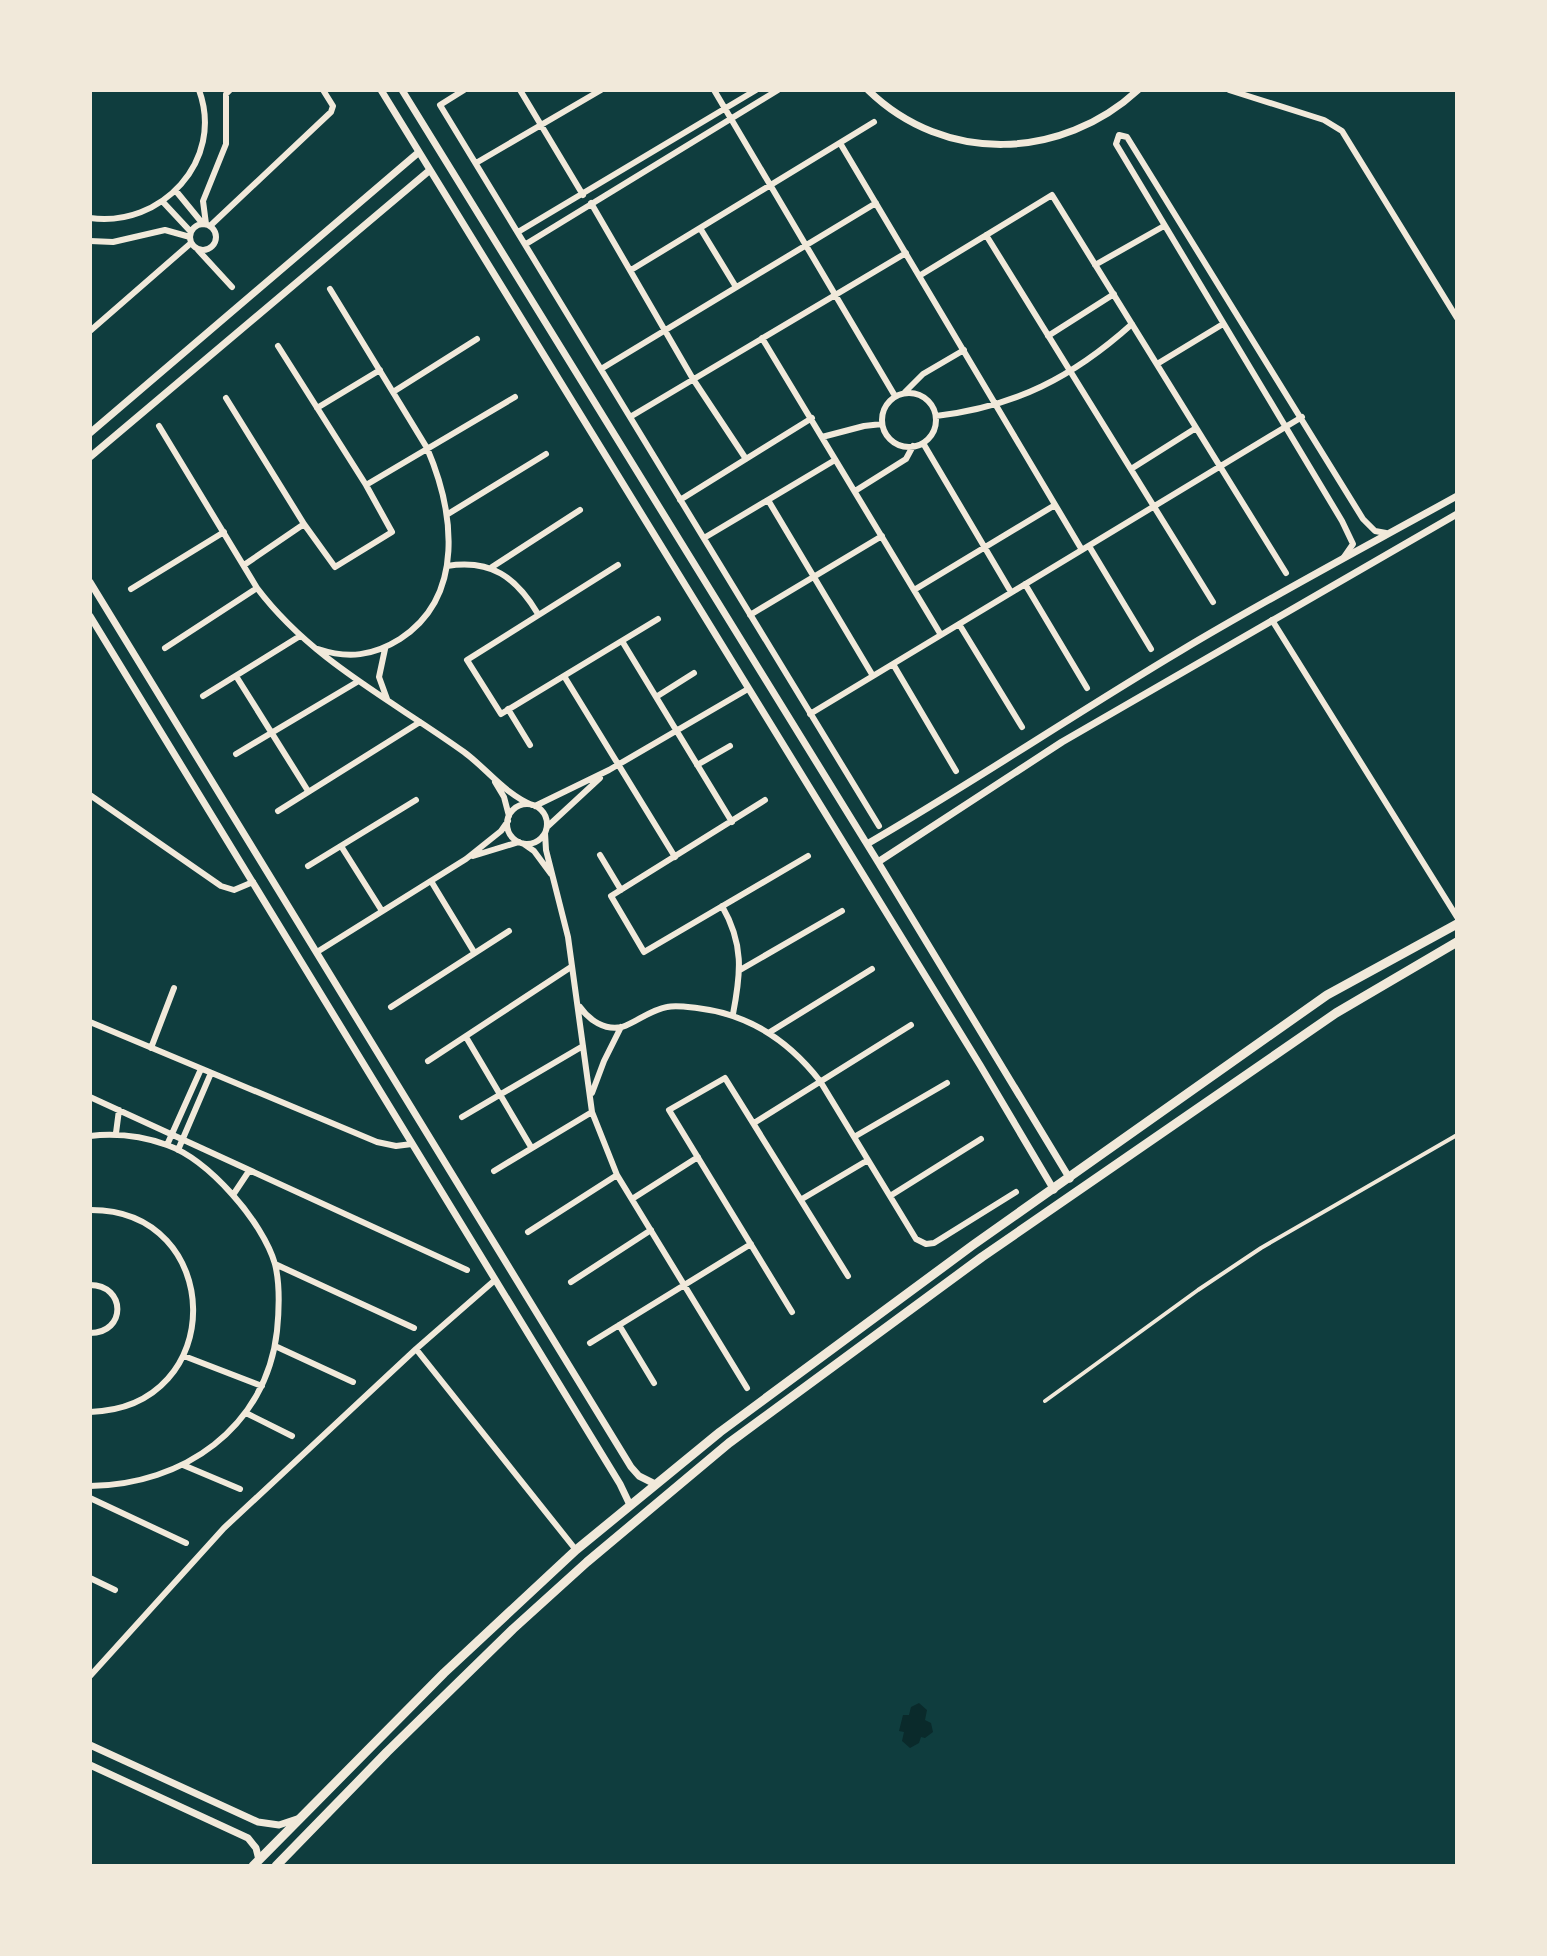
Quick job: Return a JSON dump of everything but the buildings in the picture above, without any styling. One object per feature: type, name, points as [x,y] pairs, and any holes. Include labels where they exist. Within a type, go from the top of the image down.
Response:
[{"type":"main road","points":[[256,1863],[444,1673],[576,1550],[720,1432],[973,1245],[1327,995],[1457,924]]},
{"type":"main road","points":[[276,1866],[513,1629],[587,1562],[729,1443],[982,1257],[1336,1013],[1457,942]]},
{"type":"street","points":[[90,218],[124,218],[145,212],[176,191],[191,172],[201,149],[205,124],[199,90]]},
{"type":"street","points":[[206,225],[203,201],[226,144],[226,94],[230,90]]},
{"type":"street","points":[[90,331],[190,237],[197,225],[206,225],[331,112],[333,106],[323,90]]},
{"type":"street","points":[[381,90],[969,1046],[1054,1190]]},
{"type":"street","points":[[402,90],[1070,1179]]},
{"type":"street","points":[[464,90],[440,105],[879,826]]},
{"type":"street","points":[[520,90],[583,195]]},
{"type":"street","points":[[476,163],[601,90]]},
{"type":"street","points":[[714,90],[895,396]]},
{"type":"street","points":[[518,232],[756,90]]},
{"type":"street","points":[[526,244],[778,90]]},
{"type":"street","points":[[868,90],[895,112],[920,126],[949,137],[994,144],[1036,142],[1076,131],[1114,111],[1138,90]]},
{"type":"street","points":[[1229,90],[1324,120],[1342,131],[1457,318]]},
{"type":"street","points":[[631,270],[874,122]]},
{"type":"street","points":[[1342,560],[1353,544],[1342,521],[1116,144],[1119,135],[1127,137],[1363,519],[1375,531],[1386,533]]},
{"type":"street","points":[[840,143],[1055,505],[1151,649]]},
{"type":"street","points":[[90,433],[419,152]]},
{"type":"street","points":[[90,457],[430,170]]},
{"type":"street","points":[[176,191],[215,232],[214,245],[208,250],[198,250]]},
{"type":"street","points":[[919,276],[1052,195],[1286,573]]},
{"type":"street","points":[[163,202],[198,250],[232,287]]},
{"type":"street","points":[[591,203],[693,379],[746,459]]},
{"type":"street","points":[[601,369],[876,203]]},
{"type":"street","points":[[1095,265],[1164,226]]},
{"type":"street","points":[[700,228],[736,287]]},
{"type":"street","points":[[90,241],[113,242],[165,230],[190,237]]},
{"type":"street","points":[[986,235],[1213,602]]},
{"type":"street","points":[[630,417],[906,253]]},
{"type":"street","points":[[1194,275],[1208,265]]},
{"type":"street","points":[[314,648],[350,656],[385,649],[423,621],[435,600],[447,566],[448,514],[427,448],[330,289]]},
{"type":"street","points":[[1048,336],[1114,294]]},
{"type":"street","points":[[936,416],[996,406],[1034,390],[1070,371],[1110,344],[1132,324]]},
{"type":"street","points":[[1157,364],[1223,324]]},
{"type":"street","points":[[762,338],[941,635]]},
{"type":"street","points":[[393,392],[477,339]]},
{"type":"street","points":[[226,398],[304,524],[335,567],[392,532],[278,346]]},
{"type":"street","points":[[905,393],[923,374],[964,350]]},
{"type":"street","points":[[317,408],[380,370]]},
{"type":"street","points":[[905,393],[921,396],[933,407],[936,416],[933,431],[923,443],[913,446],[890,439],[882,424],[884,408],[895,396],[905,393]]},
{"type":"street","points":[[366,485],[515,397]]},
{"type":"street","points":[[810,714],[1302,417]]},
{"type":"street","points":[[680,500],[812,418]]},
{"type":"street","points":[[822,437],[882,424]]},
{"type":"street","points":[[159,426],[257,588],[275,612],[357,682],[472,757],[513,795],[545,816],[553,877],[568,937],[592,1112],[617,1175],[747,1388]]},
{"type":"street","points":[[1131,469],[1196,428]]},
{"type":"street","points":[[923,443],[1011,592]]},
{"type":"street","points":[[855,491],[906,459],[913,446]]},
{"type":"street","points":[[610,462],[625,452]]},
{"type":"street","points":[[448,514],[546,454]]},
{"type":"street","points":[[704,538],[835,460]]},
{"type":"street","points":[[867,844],[1209,634],[1457,496]]},
{"type":"street","points":[[768,500],[873,676]]},
{"type":"street","points":[[914,590],[1055,505]]},
{"type":"street","points":[[492,567],[580,510]]},
{"type":"street","points":[[878,862],[1062,742],[1457,514]]},
{"type":"street","points":[[244,565],[304,524]]},
{"type":"street","points":[[131,589],[224,532]]},
{"type":"street","points":[[750,615],[882,536]]},
{"type":"street","points":[[618,565],[467,660],[501,714],[658,619]]},
{"type":"street","points":[[447,566],[492,567],[528,597],[538,614]]},
{"type":"street","points":[[90,582],[631,1467],[639,1476],[655,1484]]},
{"type":"street","points":[[1025,584],[1087,688]]},
{"type":"street","points":[[165,648],[257,588]]},
{"type":"street","points":[[90,616],[630,1505]]},
{"type":"street","points":[[1272,620],[1457,917]]},
{"type":"street","points":[[959,624],[1022,727]]},
{"type":"street","points":[[1209,634],[1218,651]]},
{"type":"street","points":[[203,696],[300,636]]},
{"type":"street","points":[[622,641],[732,822]]},
{"type":"street","points":[[385,649],[379,677],[390,702]]},
{"type":"street","points":[[893,664],[956,771]]},
{"type":"street","points":[[656,697],[694,673]]},
{"type":"street","points":[[236,676],[308,791]]},
{"type":"street","points":[[564,676],[675,857]]},
{"type":"street","points":[[236,754],[357,682]]},
{"type":"street","points":[[317,952],[466,859],[501,831],[518,807],[534,806],[609,770],[748,689]]},
{"type":"street","points":[[508,709],[530,745]]},
{"type":"street","points":[[155,719],[167,711]]},
{"type":"street","points":[[278,811],[420,722]]},
{"type":"street","points":[[697,765],[730,746]]},
{"type":"street","points":[[466,859],[538,841],[609,770]]},
{"type":"street","points":[[489,773],[504,797],[509,831],[534,851],[553,877]]},
{"type":"street","points":[[90,795],[221,886],[234,890],[253,882]]},
{"type":"street","points":[[308,866],[416,800]]},
{"type":"street","points":[[765,800],[611,896],[644,952],[808,856]]},
{"type":"street","points":[[341,846],[382,911]]},
{"type":"street","points":[[600,855],[621,890]]},
{"type":"street","points":[[431,881],[474,952]]},
{"type":"street","points":[[722,906],[735,928],[740,970],[733,1014]]},
{"type":"street","points":[[740,970],[842,911]]},
{"type":"street","points":[[391,1007],[509,931]]},
{"type":"street","points":[[428,1061],[571,967]]},
{"type":"street","points":[[770,1032],[872,969]]},
{"type":"street","points":[[151,1048],[174,988]]},
{"type":"street","points":[[578,1004],[585,1015],[596,1023],[621,1027]]},
{"type":"street","points":[[591,1097],[621,1027],[667,1007],[692,1007],[733,1014],[770,1032],[809,1067],[916,1239],[926,1244],[934,1243],[1016,1192]]},
{"type":"street","points":[[90,1022],[377,1142],[396,1146],[412,1144]]},
{"type":"street","points":[[754,1123],[911,1025]]},
{"type":"street","points":[[347,1038],[364,1027]]},
{"type":"street","points":[[466,1037],[531,1147]]},
{"type":"street","points":[[969,1046],[985,1038]]},
{"type":"street","points":[[462,1117],[583,1046]]},
{"type":"street","points":[[167,1145],[201,1069]]},
{"type":"street","points":[[178,1150],[211,1073]]},
{"type":"street","points":[[792,1312],[669,1110],[725,1078],[848,1276]]},
{"type":"street","points":[[854,1137],[947,1083]]},
{"type":"street","points":[[90,1097],[467,1270]]},
{"type":"street","points":[[116,1133],[119,1110]]},
{"type":"street","points":[[494,1171],[592,1112]]},
{"type":"street","points":[[90,1136],[116,1133],[167,1145],[204,1168],[233,1195],[256,1223],[275,1264],[279,1313],[275,1346],[262,1386],[246,1413],[219,1440],[183,1465],[153,1478],[120,1486],[90,1486]]},
{"type":"street","points":[[1045,1401],[1261,1248],[1457,1135]]},
{"type":"street","points":[[890,1196],[981,1139]]},
{"type":"street","points":[[632,1199],[698,1157]]},
{"type":"street","points":[[802,1199],[868,1160]]},
{"type":"street","points":[[233,1195],[249,1171]]},
{"type":"street","points":[[528,1232],[617,1175]]},
{"type":"street","points":[[90,1210],[114,1212],[156,1231],[177,1254],[190,1282],[195,1312],[190,1342],[184,1356],[161,1387],[140,1401],[116,1410],[90,1412]]},
{"type":"street","points":[[571,1282],[651,1230]]},
{"type":"street","points":[[590,1343],[751,1244]]},
{"type":"street","points":[[275,1264],[414,1328]]},
{"type":"street","points":[[90,1676],[224,1528],[416,1349],[495,1280]]},
{"type":"street","points":[[90,1285],[104,1287],[110,1292],[117,1306],[117,1314],[109,1328],[90,1333]]},
{"type":"street","points":[[619,1325],[654,1383]]},
{"type":"street","points":[[275,1346],[353,1382]]},
{"type":"street","points":[[416,1349],[576,1550]]},
{"type":"street","points":[[184,1356],[262,1386]]},
{"type":"street","points":[[555,1379],[572,1368]]},
{"type":"street","points":[[246,1413],[292,1436]]},
{"type":"street","points":[[183,1465],[240,1489]]},
{"type":"street","points":[[90,1498],[186,1543]]},
{"type":"street","points":[[90,1578],[115,1590]]},
{"type":"street","points":[[90,1745],[244,1816],[272,1825],[299,1818]]},
{"type":"street","points":[[90,1765],[237,1832],[253,1842],[256,1863]]},
{"type":"street","points":[[237,1832],[245,1826],[244,1816]]},
{"type":"water","points":[[919,1703],[927,1710],[925,1720],[931,1723],[933,1732],[925,1738],[921,1737],[919,1743],[910,1748],[902,1741],[904,1732],[899,1731],[903,1715],[909,1715],[911,1707]]}]
